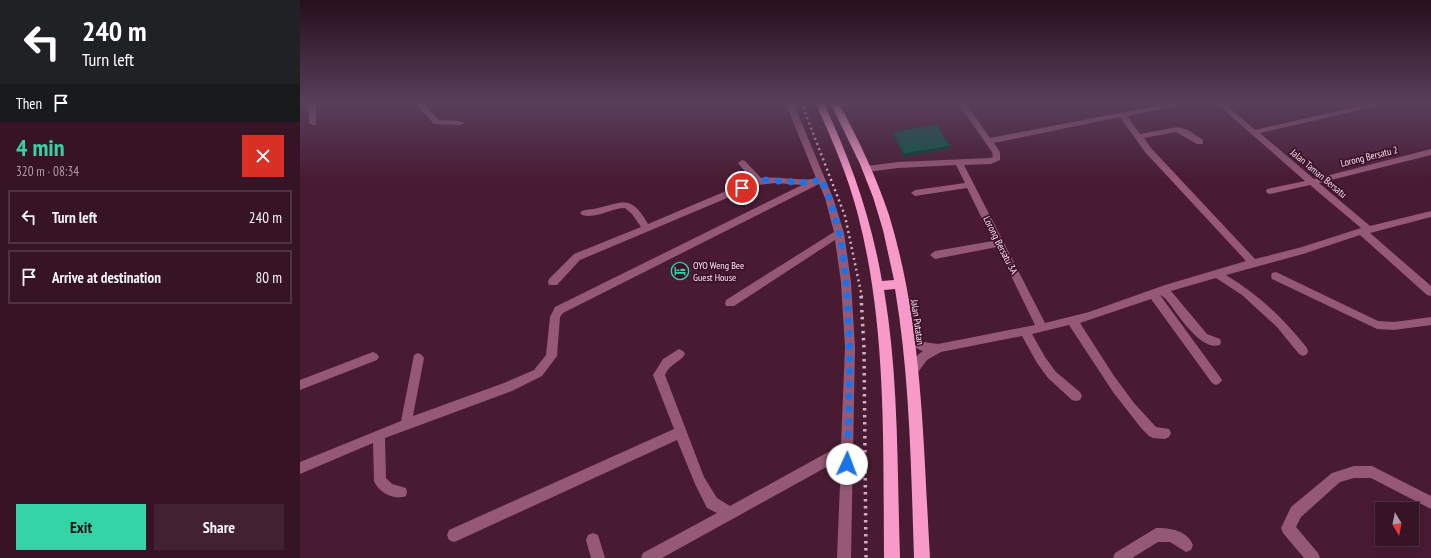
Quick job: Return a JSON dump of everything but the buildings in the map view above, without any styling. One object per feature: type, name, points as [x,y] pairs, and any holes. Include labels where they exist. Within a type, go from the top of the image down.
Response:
[{"type":"highway","points":[[830,128],[844,160],[862,213],[877,286],[887,375],[892,558]]},
{"type":"highway","name":"Jalan Putatan","points":[[846,128],[866,169],[888,230],[900,284],[908,332],[912,372],[922,558]]},
{"type":"highway","points":[[877,286],[900,284]]},
{"type":"street","points":[[800,128],[829,198],[839,234],[846,282],[850,347],[844,558]]},
{"type":"street","points":[[866,169],[898,165],[991,162],[997,158],[996,152],[980,128]]},
{"type":"street","points":[[989,141],[1055,128]]},
{"type":"street","points":[[1131,128],[1170,174],[1253,263]]},
{"type":"street","name":"Jalan Taman Bersatu","points":[[1250,128],[1277,153],[1313,182],[1431,292]]},
{"type":"street","points":[[1255,132],[1272,128]]},
{"type":"street","points":[[1138,137],[1177,129],[1185,132],[1200,142]]},
{"type":"street","name":"Lorong Bersatu 2","points":[[1270,191],[1313,182],[1431,152]]},
{"type":"street","points":[[742,163],[756,178],[756,182]]},
{"type":"street","name":"Lorong Bersatu 3A","points":[[959,163],[1042,328]]},
{"type":"street","points":[[300,468],[406,424],[508,388],[538,373],[551,356],[556,317],[559,310],[810,183],[821,179]]},
{"type":"street","points":[[552,282],[577,257],[756,182],[765,180],[782,180],[810,183]]},
{"type":"street","points":[[915,193],[970,185]]},
{"type":"street","points":[[585,213],[593,214],[622,204],[630,207],[646,228]]},
{"type":"street","points":[[908,332],[918,345],[924,348],[940,348],[1042,328],[1090,316],[1158,292],[1365,231],[1426,215],[1431,223]]},
{"type":"street","points":[[730,303],[839,234]]},
{"type":"street","points":[[935,255],[1000,243]]},
{"type":"street","points":[[1217,274],[1246,292],[1281,324],[1303,351]]},
{"type":"street","points":[[1276,276],[1377,325],[1394,326],[1431,321]]},
{"type":"street","points":[[1158,292],[1169,295],[1203,337],[1216,342]]},
{"type":"street","points":[[1158,292],[1161,303],[1216,380]]},
{"type":"street","points":[[1071,320],[1078,328],[1097,361],[1126,404],[1153,432],[1165,433]]},
{"type":"street","points":[[1025,331],[1041,360],[1052,375],[1076,396]]},
{"type":"street","points":[[912,372],[923,357],[940,348]]},
{"type":"street","points":[[679,354],[672,357],[662,367],[659,375],[699,480],[712,503],[730,514]]},
{"type":"street","points":[[300,385],[373,357]]},
{"type":"street","points":[[406,424],[418,358]]},
{"type":"street","points":[[454,535],[681,432]]},
{"type":"street","points":[[379,436],[380,481],[390,489],[400,492]]},
{"type":"street","points":[[648,558],[848,448]]},
{"type":"street","points":[[1313,558],[1288,528],[1296,512],[1336,477],[1354,472],[1372,472],[1431,503]]},
{"type":"street","points":[[1120,558],[1156,535],[1172,535],[1186,545]]},
{"type":"street","points":[[593,540],[598,558]]},
{"type":"railway","points":[[811,128],[845,216],[862,297]]},
{"type":"railway","points":[[861,296],[864,348],[866,558]]},
{"type":"place","name":"OYO Weng Bee Guest House","points":[[680,271]]},
{"type":"route","points":[[742,188],[765,180],[810,183],[821,179],[825,187],[839,234],[846,282],[850,347],[847,464]]}]
